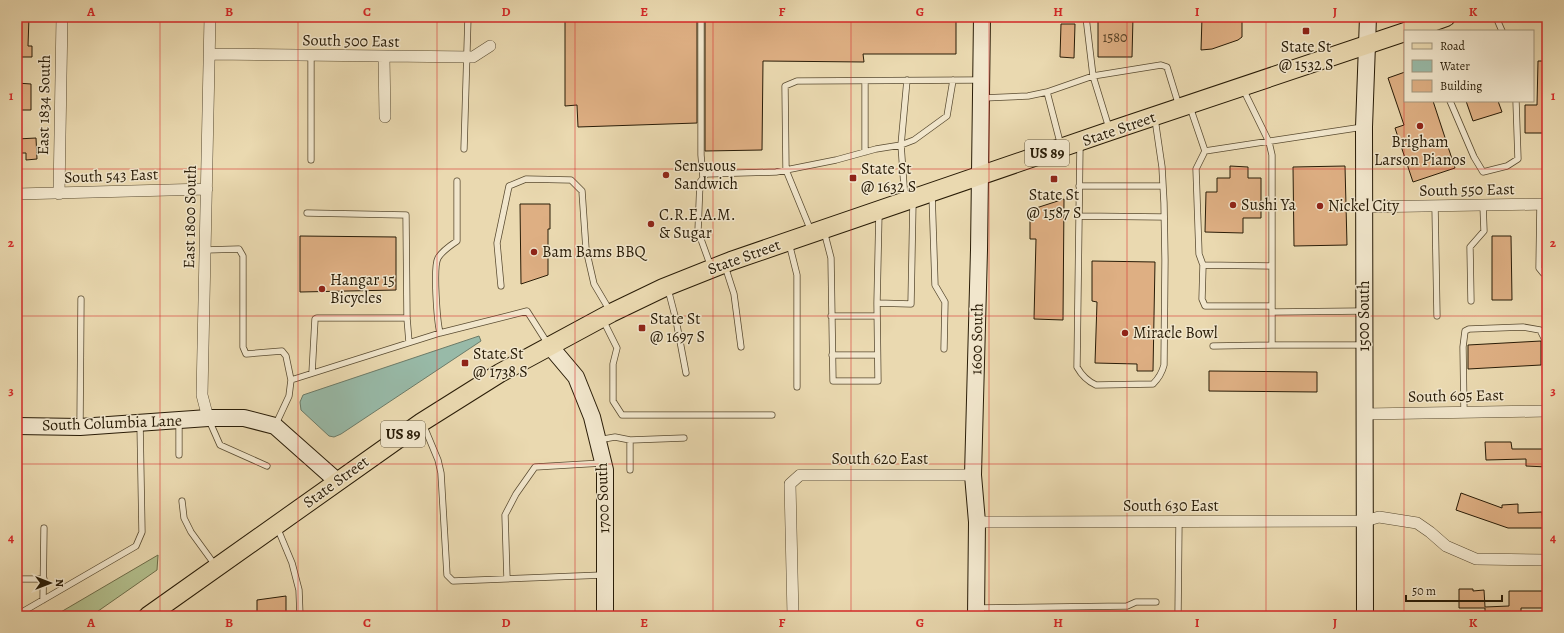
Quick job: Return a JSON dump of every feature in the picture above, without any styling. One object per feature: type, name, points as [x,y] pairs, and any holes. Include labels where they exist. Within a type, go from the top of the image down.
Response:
[{"type":"main road","name":"State Street","points":[[1413,30],[1446,17]]},
{"type":"main road","name":"State Street","points":[[148,616],[422,422],[500,373],[606,315],[718,266],[788,241],[1154,116],[1404,33]]},
{"type":"street","name":"East 1834 South","points":[[59,194],[62,17]]},
{"type":"street","name":"East 1800 South","points":[[208,418],[202,395],[210,17]]},
{"type":"street","name":"1600 South","points":[[976,612],[977,522],[973,475],[979,258],[982,17]]},
{"type":"street","name":"1500 South","points":[[1365,616],[1364,127],[1368,17]]},
{"type":"street","name":"South 500 East","points":[[210,54],[473,57],[490,46]]},
{"type":"street","points":[[384,57],[385,117]]},
{"type":"street","name":"South 543 East","points":[[17,194],[207,189]]},
{"type":"street","name":"South 550 East","points":[[1364,207],[1543,204]]},
{"type":"street","name":"1700 South","points":[[549,345],[576,377],[592,417],[605,470],[604,616]]},
{"type":"street","name":"South 605 East","points":[[1365,414],[1546,411]]},
{"type":"street","name":"South Columbia Lane","points":[[17,426],[80,427],[208,418],[244,418],[275,426]]},
{"type":"street","points":[[275,426],[337,481]]},
{"type":"street","name":"South 620 East","points":[[793,616],[790,484],[800,475],[973,475]]},
{"type":"street","name":"South 630 East","points":[[977,522],[1365,521],[1378,517],[1417,523],[1446,546],[1476,559],[1547,560]]},
{"type":"lane","points":[[464,150],[468,17]]},
{"type":"lane","points":[[702,17],[701,154],[703,178]]},
{"type":"lane","points":[[1086,17],[1093,76],[1110,131]]},
{"type":"lane","points":[[1496,17],[1502,30]]},
{"type":"lane","points":[[311,56],[311,160]]},
{"type":"lane","points":[[980,98],[1028,96],[1047,92],[1093,76],[1161,65],[1167,67],[1205,151]]},
{"type":"lane","points":[[877,303],[910,304],[909,200],[901,145],[907,80]]},
{"type":"lane","points":[[741,347],[734,294],[698,231],[700,182],[706,174],[776,172],[901,145],[914,140],[947,116],[953,80]]},
{"type":"lane","points":[[879,210],[877,303],[878,381],[832,381],[831,258],[786,170],[785,86],[797,81],[981,80]]},
{"type":"lane","points":[[865,81],[865,152]]},
{"type":"lane","points":[[1242,87],[1270,142],[1272,155],[1272,345]]},
{"type":"lane","points":[[1047,92],[1061,148]]},
{"type":"lane","points":[[1450,102],[1474,157],[1483,172],[1507,166],[1518,159],[1516,102]]},
{"type":"lane","points":[[1080,142],[1077,367],[1081,374],[1089,382],[1101,386],[1153,384],[1158,379],[1164,365],[1165,267],[1162,167],[1154,116]]},
{"type":"lane","points":[[1205,151],[1364,127]]},
{"type":"lane","points":[[1205,151],[1196,169],[1198,254],[1203,265],[1202,299],[1205,306],[1272,306]]},
{"type":"lane","points":[[501,286],[497,243],[509,186],[526,179],[572,180],[582,191],[586,249],[594,284],[617,348],[612,364],[613,401],[622,415],[772,415]]},
{"type":"lane","points":[[440,332],[438,324],[435,272],[438,258],[457,240],[457,181]]},
{"type":"lane","points":[[1079,186],[1163,186]]},
{"type":"lane","points":[[932,192],[935,285],[945,302],[944,349]]},
{"type":"lane","points":[[1543,204],[1539,268],[1547,275]]},
{"type":"lane","points":[[1471,301],[1470,247],[1484,231],[1483,205]]},
{"type":"lane","points":[[1435,206],[1437,316]]},
{"type":"lane","points":[[307,213],[406,215],[407,318],[409,342]]},
{"type":"lane","points":[[1079,216],[1164,217]]},
{"type":"lane","points":[[788,241],[798,275],[798,387]]},
{"type":"lane","points":[[206,250],[240,249],[243,256],[243,347],[246,354],[282,351],[286,356],[291,380],[289,396],[275,426]]},
{"type":"lane","points":[[1203,265],[1272,266]]},
{"type":"lane","points":[[668,287],[686,373]]},
{"type":"lane","points":[[80,427],[81,300]]},
{"type":"lane","points":[[291,380],[440,332],[527,311],[549,345]]},
{"type":"lane","points":[[1272,312],[1364,311]]},
{"type":"lane","points":[[831,316],[877,316]]},
{"type":"lane","points":[[312,374],[314,319],[407,318]]},
{"type":"lane","points":[[1464,412],[1462,347],[1465,331],[1469,329],[1523,327],[1540,330],[1545,340],[1546,411]]},
{"type":"lane","points":[[1213,346],[1364,345]]},
{"type":"lane","points":[[832,355],[877,355]]},
{"type":"lane","points":[[208,418],[220,445],[267,466]]},
{"type":"lane","points":[[179,420],[179,455]]},
{"type":"lane","points":[[422,422],[438,460],[441,473],[447,575],[453,581],[605,575]]},
{"type":"lane","points":[[17,615],[136,546],[142,532],[140,423]]},
{"type":"lane","points":[[598,440],[615,437],[630,440],[684,438]]},
{"type":"lane","points":[[630,440],[630,470]]},
{"type":"lane","points":[[507,579],[505,515],[516,494],[535,467],[603,463]]},
{"type":"lane","points":[[182,501],[184,518],[191,532],[217,567]]},
{"type":"lane","points":[[1178,616],[1179,522]]},
{"type":"lane","points":[[276,525],[292,563],[299,590],[300,616]]},
{"type":"lane","points":[[43,600],[44,528]]},
{"type":"lane","points":[[17,579],[44,579]]},
{"type":"lane","points":[[976,612],[1127,606],[1136,602],[1156,602]]},
{"type":"green space","points":[[158,555],[157,570],[91,616],[54,616]]},
{"type":"water","points":[[479,336],[481,341],[341,434],[334,437],[329,436],[301,410],[300,402],[303,395]]},
{"type":"building","points":[[17,17],[29,17],[28,46],[32,46],[32,57],[17,57]]},
{"type":"building","points":[[565,17],[697,17],[697,123],[578,127],[577,105],[565,106]]},
{"type":"building","points":[[705,17],[956,17],[956,54],[863,54],[864,62],[763,61],[762,150],[705,151]]},
{"type":"building","points":[[1098,17],[1133,17],[1132,57],[1098,57]]},
{"type":"building","points":[[1202,17],[1242,17],[1242,37],[1238,40],[1212,49],[1201,50]]},
{"type":"building","points":[[1061,24],[1075,24],[1074,58],[1060,57]]},
{"type":"building","points":[[1538,61],[1547,61],[1547,133],[1525,133],[1525,105],[1537,105]]},
{"type":"building","name":"Brigham Larson Pianos","points":[[1404,72],[1404,102],[1433,102],[1455,168],[1413,182],[1395,128],[1404,125],[1388,78]]},
{"type":"building","points":[[17,83],[31,84],[31,110],[17,110]]},
{"type":"building","points":[[1466,102],[1498,102],[1502,112],[1473,121]]},
{"type":"building","points":[[36,138],[37,159],[26,160],[26,153],[17,153],[17,139]]},
{"type":"building","name":"Sushi Ya","points":[[1230,166],[1248,167],[1248,178],[1261,178],[1261,218],[1243,218],[1243,233],[1205,232],[1206,192],[1217,192],[1217,178],[1230,178]]},
{"type":"building","name":"Nickel City","points":[[1345,166],[1347,245],[1294,246],[1293,167]]},
{"type":"building","points":[[1064,199],[1063,320],[1034,319],[1036,239],[1030,239],[1030,210]]},
{"type":"building","name":"Bam Bams BBQ","points":[[520,204],[550,204],[550,229],[548,229],[548,275],[521,284]]},
{"type":"building","points":[[300,236],[396,237],[396,290],[300,292]]},
{"type":"building","points":[[1492,236],[1511,236],[1512,300],[1492,300]]},
{"type":"building","name":"Miracle Bowl","points":[[1092,261],[1155,262],[1153,371],[1137,371],[1137,364],[1095,363],[1097,302],[1092,301]]},
{"type":"building","points":[[1541,341],[1541,365],[1468,369],[1468,345]]},
{"type":"building","points":[[1209,371],[1317,372],[1317,392],[1209,391]]},
{"type":"building","points":[[1485,442],[1511,442],[1512,449],[1547,449],[1547,467],[1526,466],[1526,459],[1486,460]]},
{"type":"building","points":[[1461,493],[1502,508],[1502,505],[1518,504],[1518,513],[1542,512],[1543,528],[1508,528],[1456,510]]},
{"type":"building","points":[[1459,589],[1473,589],[1473,591],[1484,590],[1485,607],[1509,606],[1509,591],[1547,591],[1547,608],[1521,608],[1521,616],[1485,616],[1485,608],[1459,608]]},
{"type":"building","points":[[286,596],[286,616],[257,616],[257,600]]},
{"type":"place","name":"State St @ 1532 S","points":[[1306,31]]},
{"type":"place","name":"Brigham Larson Pianos","points":[[1420,126]]},
{"type":"place","name":"Sensuous Sandwich","points":[[666,175]]},
{"type":"place","name":"State St @ 1632 S","points":[[853,178]]},
{"type":"place","name":"State St @ 1587 S","points":[[1054,179]]},
{"type":"place","name":"Sushi Ya","points":[[1233,205]]},
{"type":"place","name":"Nickel City","points":[[1320,206]]},
{"type":"place","name":"C.R.E.A.M. & Sugar","points":[[651,224]]},
{"type":"place","name":"Bam Bams BBQ","points":[[534,252]]},
{"type":"place","name":"Hangar 15 Bicycles","points":[[322,289]]},
{"type":"place","name":"State St @ 1697 S","points":[[642,328]]},
{"type":"place","name":"Miracle Bowl","points":[[1125,333]]},
{"type":"place","name":"State St @ 1738 S","points":[[465,363]]}]
